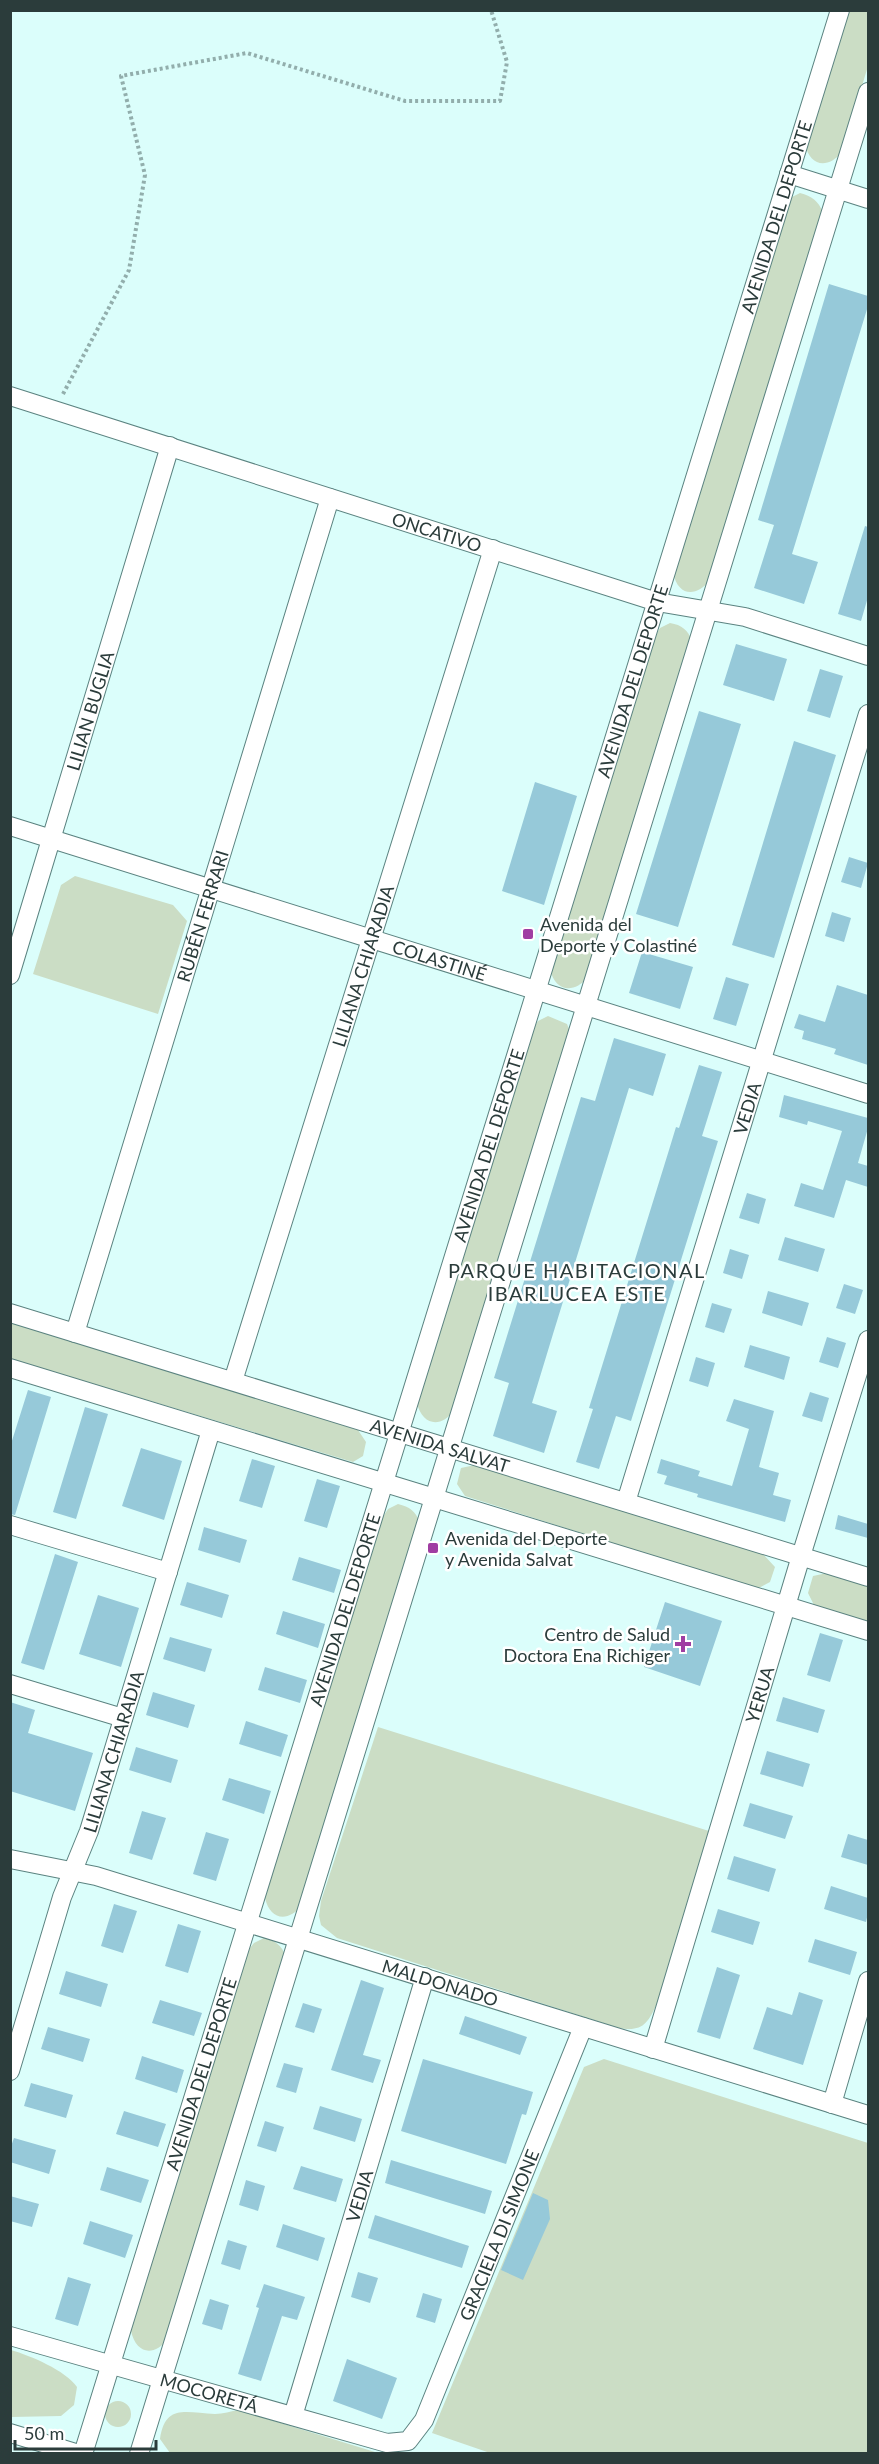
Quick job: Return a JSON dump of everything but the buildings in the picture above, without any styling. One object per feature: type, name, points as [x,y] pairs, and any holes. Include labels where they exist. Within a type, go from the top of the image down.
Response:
[{"type":"street","name":"AVENIDA DEL DEPORTE","points":[[81,2454],[111,2364],[840,10]]},
{"type":"street","points":[[139,2454],[868,92]]},
{"type":"street","points":[[789,174],[868,199]]},
{"type":"street","name":"ONCATIVO","points":[[10,396],[657,602],[745,617],[868,656]]},
{"type":"street","name":"LILIAN BUGLIA","points":[[10,975],[170,446]]},
{"type":"street","name":"RUBÉN FERRARI","points":[[75,1333],[330,498]]},
{"type":"street","name":"LILIANA CHIARADIA","points":[[233,1381],[493,549]]},
{"type":"street","name":"VEDIA","points":[[626,1502],[868,714]]},
{"type":"street","name":"COLASTINÉ","points":[[10,826],[868,1094]]},
{"type":"street","name":"AVENIDA SALVAT","points":[[10,1312],[868,1577]]},
{"type":"street","name":"YERUA","points":[[653,2049],[868,1340]]},
{"type":"street","points":[[10,1368],[868,1631]]},
{"type":"street","name":"LILIANA CHIARADIA","points":[[10,2071],[62,1897],[89,1831],[211,1430]]},
{"type":"street","points":[[10,1525],[168,1572]]},
{"type":"street","points":[[10,1684],[123,1718]]},
{"type":"street","name":"MALDONADO","points":[[10,1859],[96,1876],[868,2115]]},
{"type":"street","name":"VEDIA","points":[[293,2416],[424,1977]]},
{"type":"street","points":[[832,2104],[868,1981]]},
{"type":"street","name":"GRACIELA DI SIMONE","points":[[408,2441],[424,2420],[583,2027]]},
{"type":"street","name":"MOCORETÁ","points":[[10,2336],[387,2443],[408,2441]]},
{"type":"street","points":[[10,2433],[81,2454]]},
{"type":"path","points":[[55,409],[129,270],[145,175],[121,76],[247,53],[405,101],[500,101],[507,62],[491,10]]},
{"type":"green space","points":[[846,11],[868,11],[868,66],[842,152],[831,161],[820,163],[807,152],[805,144]]},
{"type":"green space","points":[[800,193],[814,200],[823,212],[710,580],[699,590],[688,592],[675,581],[673,573],[790,198]]},
{"type":"green space","points":[[670,623],[684,629],[692,641],[588,977],[577,986],[566,988],[556,982],[550,969],[654,638],[660,628]]},
{"type":"green space","points":[[75,876],[173,905],[187,921],[158,1014],[33,974],[61,885]]},
{"type":"green space","points":[[548,1016],[567,1024],[571,1034],[454,1410],[443,1420],[433,1422],[423,1416],[417,1403],[531,1032],[538,1021]]},
{"type":"green space","points":[[10,1321],[358,1430],[366,1442],[363,1456],[353,1462],[11,1359]]},
{"type":"green space","points":[[475,1465],[762,1553],[775,1567],[770,1582],[757,1589],[465,1496],[457,1484],[461,1468]]},
{"type":"green space","points":[[398,1504],[412,1510],[420,1522],[302,1905],[291,1915],[275,1915],[267,1905],[265,1898],[381,1520],[388,1509]]},
{"type":"green space","points":[[827,1573],[868,1586],[868,1622],[814,1605],[808,1593],[813,1576]]},
{"type":"green space","points":[[378,1727],[709,1831],[657,2003],[643,2025],[633,2029],[619,2028],[337,1938],[321,1925],[319,1916],[321,1901]]},
{"type":"green space","points":[[264,1938],[277,1944],[286,1956],[168,2339],[157,2349],[146,2350],[133,2339],[131,2331],[246,1953],[254,1943]]},
{"type":"green space","points":[[604,2059],[868,2143],[868,2453],[493,2454],[432,2433],[584,2067]]},
{"type":"green space","points":[[11,2350],[47,2364],[72,2381],[77,2387],[74,2405],[61,2416],[11,2417]]},
{"type":"green space","points":[[118,2401],[128,2404],[131,2414],[128,2424],[118,2427],[108,2424],[105,2414],[108,2404]]},
{"type":"green space","points":[[239,2410],[381,2453],[170,2453],[160,2439],[167,2420],[172,2415],[187,2412],[218,2414]]},
{"type":"place","name":"Avenida del Deporte y Colastiné","points":[[528,934]]},
{"type":"place","name":"Avenida del Deporte y Avenida Salvat","points":[[433,1548]]},
{"type":"place","name":"Centro de Salud Doctora Ena Richiger","points":[[683,1644]]},
{"type":"district","name":"PARQUE HABITACIONAL IBARLUCEA ESTE","points":[[577,1282]]}]
